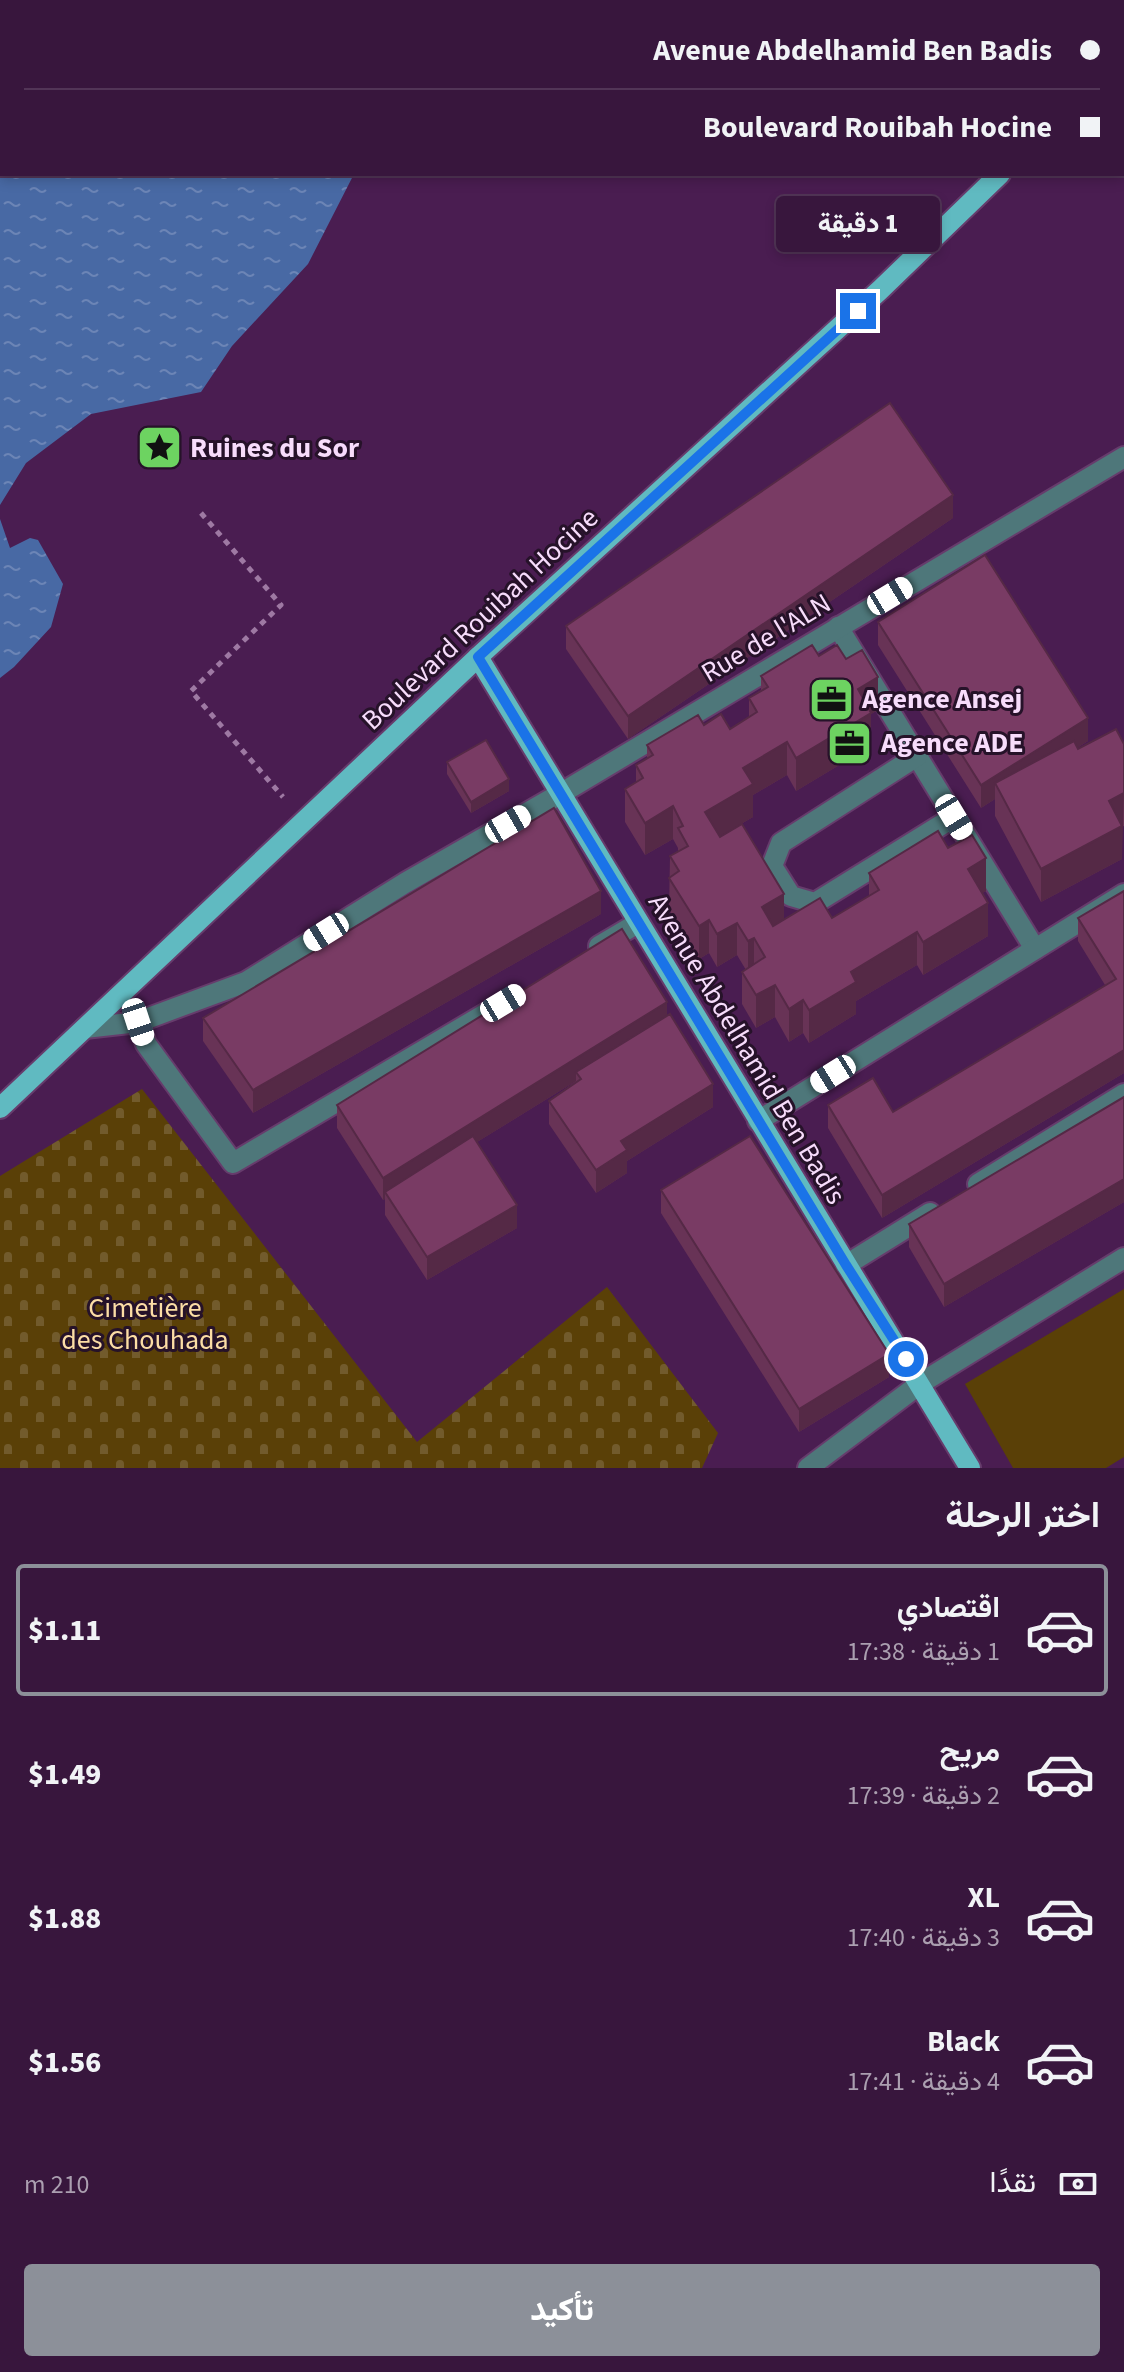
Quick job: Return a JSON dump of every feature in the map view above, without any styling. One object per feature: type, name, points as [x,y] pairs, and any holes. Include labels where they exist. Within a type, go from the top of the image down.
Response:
[{"type":"main road","name":"Boulevard Rouibah Hocine","points":[[0,1108],[478,657],[880,290],[998,176]]},
{"type":"main road","name":"Avenue Abdelhamid Ben Badis","points":[[478,657],[970,1468]]},
{"type":"street","name":"Rue de l'ALN","points":[[85,1028],[138,1022],[246,982],[405,883],[560,794],[1124,457]]},
{"type":"street","points":[[838,627],[1035,949]]},
{"type":"street","points":[[917,756],[781,843],[772,866],[791,896],[815,903],[954,817]]},
{"type":"street","points":[[758,1121],[1124,894]]},
{"type":"street","points":[[584,955],[638,923]]},
{"type":"street","points":[[138,1022],[146,1044],[233,1163],[530,987]]},
{"type":"street","points":[[846,1265],[1124,1094]]},
{"type":"street","points":[[808,1468],[921,1383],[1124,1258]]},
{"type":"path","points":[[201,513],[281,605],[191,691],[305,820]]},
{"type":"green space","name":"Cimetière des Chouhada","points":[[142,1089],[417,1442],[607,1287],[718,1433],[702,1468],[0,1468],[0,1176]]},
{"type":"green space","points":[[1124,1289],[1124,1457],[1106,1468],[1013,1468],[965,1384]]},
{"type":"water","points":[[0,176],[353,176],[308,264],[232,346],[201,392],[91,414],[26,463],[0,505]]},
{"type":"water","points":[[0,519],[10,548],[30,538],[38,540],[63,584],[51,627],[0,678]]},
{"type":"building","points":[[890,403],[953,495],[628,716],[566,626]]},
{"type":"building","points":[[985,555],[1088,718],[981,785],[878,622]]},
{"type":"building","points":[[812,645],[819,656],[837,645],[846,659],[862,650],[878,677],[858,689],[871,713],[796,758],[787,742],[743,768],[753,784],[705,812],[720,837],[742,824],[784,894],[762,907],[773,926],[820,898],[832,918],[879,890],[869,873],[938,831],[948,848],[972,835],[986,858],[968,869],[988,903],[923,942],[917,932],[851,972],[856,982],[809,1010],[803,1000],[789,1009],[775,985],[756,995],[742,972],[765,957],[754,938],[748,941],[737,923],[717,934],[709,920],[699,926],[669,878],[679,871],[670,856],[688,846],[678,828],[683,826],[673,806],[645,823],[625,789],[643,778],[636,765],[653,755],[647,745],[698,715],[704,725],[721,714],[730,729],[757,712],[749,698],[768,687],[761,676]]},
{"type":"building","points":[[1116,729],[1124,744],[1124,793],[1109,801],[1122,826],[1041,869],[995,783],[1074,741],[1078,749]]},
{"type":"building","points":[[486,740],[509,779],[471,802],[447,762]]},
{"type":"building","points":[[554,808],[601,891],[253,1090],[203,1018]]},
{"type":"building","points":[[1124,891],[1124,1050],[882,1195],[828,1105],[873,1078],[893,1112],[1116,979],[1078,918]]},
{"type":"building","points":[[622,929],[667,1002],[383,1178],[337,1105]]},
{"type":"building","points":[[670,1014],[713,1084],[621,1141],[627,1150],[596,1170],[549,1101],[581,1079],[576,1072]]},
{"type":"building","points":[[1124,1097],[1124,1179],[944,1284],[909,1224]]},
{"type":"building","points":[[473,1136],[517,1205],[427,1257],[385,1192]]},
{"type":"building","points":[[750,1136],[889,1354],[799,1409],[661,1190]]},
{"type":"place","name":"Ruines du Sor","points":[[159,448]]},
{"type":"place","name":"Agence Ansej","points":[[831,699]]},
{"type":"place","name":"Agence ADE","points":[[850,743]]},
{"type":"route","points":[[858,311],[478,657],[906,1359]]}]
